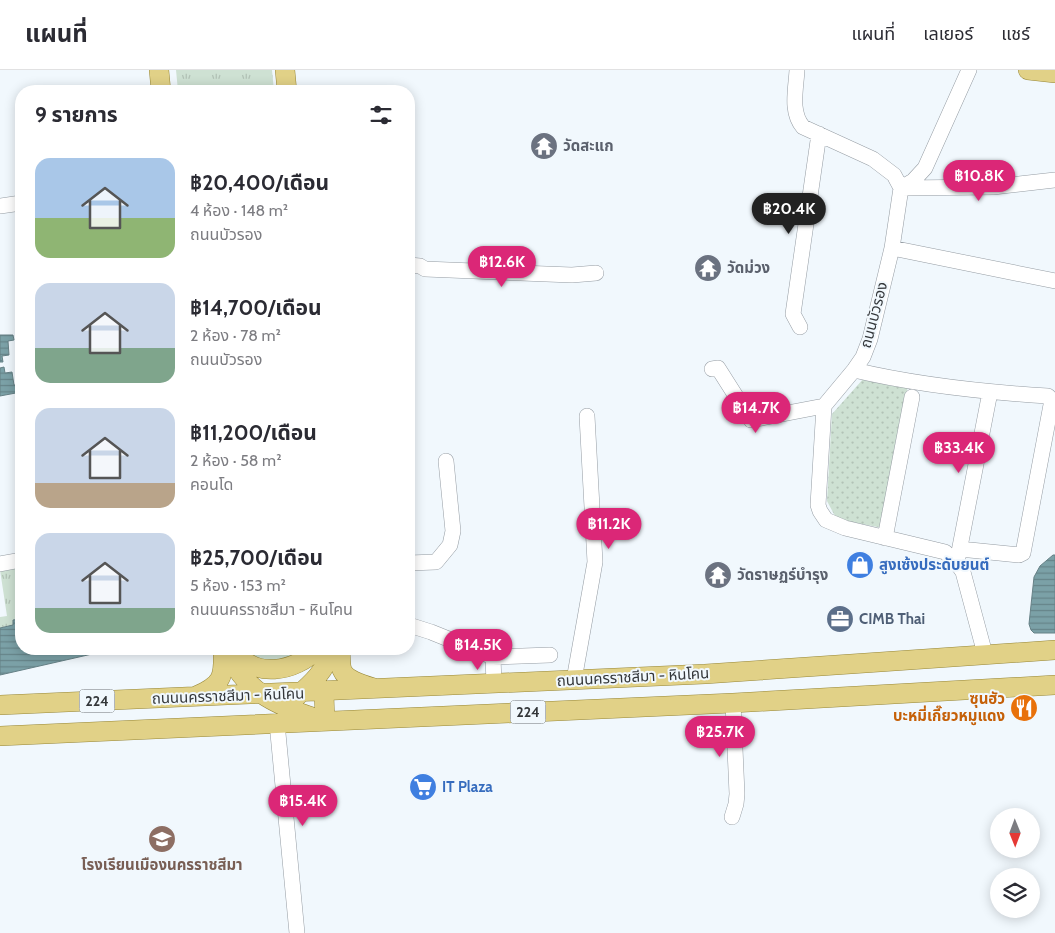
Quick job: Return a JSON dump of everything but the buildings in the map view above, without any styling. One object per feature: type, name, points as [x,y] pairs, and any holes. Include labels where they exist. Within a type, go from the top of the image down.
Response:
[{"type":"main road","points":[[158,70],[160,85]]},
{"type":"main road","points":[[285,70],[286,85]]},
{"type":"main road","points":[[1028,70],[1055,73]]},
{"type":"main road","name":"ถนนนครราชสีมา - หินโคน","points":[[0,705],[324,693],[707,674],[1055,650]]},
{"type":"main road","points":[[193,698],[210,690],[221,679],[224,670],[223,655]]},
{"type":"main road","points":[[230,655],[246,681],[262,695],[277,715]]},
{"type":"main road","points":[[238,655],[249,664],[272,669],[296,665],[310,655]]},
{"type":"main road","points":[[277,715],[323,669],[329,655]]},
{"type":"main road","points":[[341,655],[342,670],[346,674],[363,685],[383,689]]},
{"type":"main road","name":"ถนนนครราชสีมา - หินโคน","points":[[0,736],[243,725],[277,715],[325,721],[733,703],[1055,685]]},
{"type":"main road","points":[[324,693],[325,721]]},
{"type":"main road","points":[[242,695],[277,715]]},
{"type":"main road","points":[[242,695],[243,725]]},
{"type":"street","points":[[796,70],[795,114],[803,127],[873,159],[894,175],[900,188]]},
{"type":"street","points":[[900,188],[913,181],[925,168],[968,70]]},
{"type":"street","points":[[800,327],[793,314],[819,134]]},
{"type":"street","points":[[900,188],[993,187],[1055,180]]},
{"type":"street","name":"ถนนบัวรอง","points":[[824,406],[863,357],[870,339],[892,248],[900,188]]},
{"type":"street","points":[[0,206],[15,205]]},
{"type":"street","points":[[892,248],[1055,281]]},
{"type":"street","points":[[415,266],[420,266],[425,270],[572,275],[596,273]]},
{"type":"street","points":[[712,370],[718,368],[751,420],[824,406],[818,504],[826,520],[845,528],[958,555],[1019,555],[1023,553],[1051,405],[1051,400],[1048,396],[990,392],[854,370]]},
{"type":"street","points":[[986,654],[958,555],[990,392]]},
{"type":"street","points":[[886,538],[912,397]]},
{"type":"street","points":[[574,680],[595,562],[588,416]]},
{"type":"street","points":[[415,563],[436,562],[450,545],[453,531],[446,461]]},
{"type":"street","points":[[0,564],[15,561]]},
{"type":"street","points":[[415,627],[493,657],[550,655]]},
{"type":"street","points":[[493,657],[494,684]]},
{"type":"street","points":[[732,817],[737,794],[733,703]]},
{"type":"street","points":[[277,715],[297,933]]},
{"type":"green space","points":[[176,70],[272,70],[273,85],[177,85]]},
{"type":"green space","points":[[864,378],[908,385],[883,528],[840,520],[836,518],[827,501],[832,414]]},
{"type":"green space","points":[[15,567],[15,620],[13,620],[13,625],[0,628],[0,617],[7,616],[0,570]]},
{"type":"green space","points":[[250,655],[296,655],[268,665]]},
{"type":"water","points":[[0,335],[13,335],[14,340],[8,341],[9,355],[2,356],[3,362],[0,362]]},
{"type":"water","points":[[4,367],[5,373],[12,372],[15,393],[0,396],[0,368]]},
{"type":"water","points":[[1055,555],[1055,633],[1034,633],[1029,624],[1034,577],[1040,566]]},
{"type":"water","points":[[13,620],[15,620],[15,655],[88,655],[0,675],[0,628],[13,625]]},
{"type":"place","name":"วัดสะแก","points":[[544,146]]},
{"type":"place","name":"วัดม่วง","points":[[708,268]]},
{"type":"place","name":"สูงเซ้งประดับยนต์","points":[[860,565]]},
{"type":"place","name":"วัดราษฏร์บำรุง","points":[[718,575]]},
{"type":"place","name":"CIMB Thai","points":[[840,619]]},
{"type":"place","name":"ซุนฮัว บะหมี่เกี๊ยวหมูแดง","points":[[1024,708]]},
{"type":"place","name":"IT Plaza","points":[[423,787]]},
{"type":"place","name":"โรงเรียนเมืองนครราชสีมา","points":[[162,839]]}]
